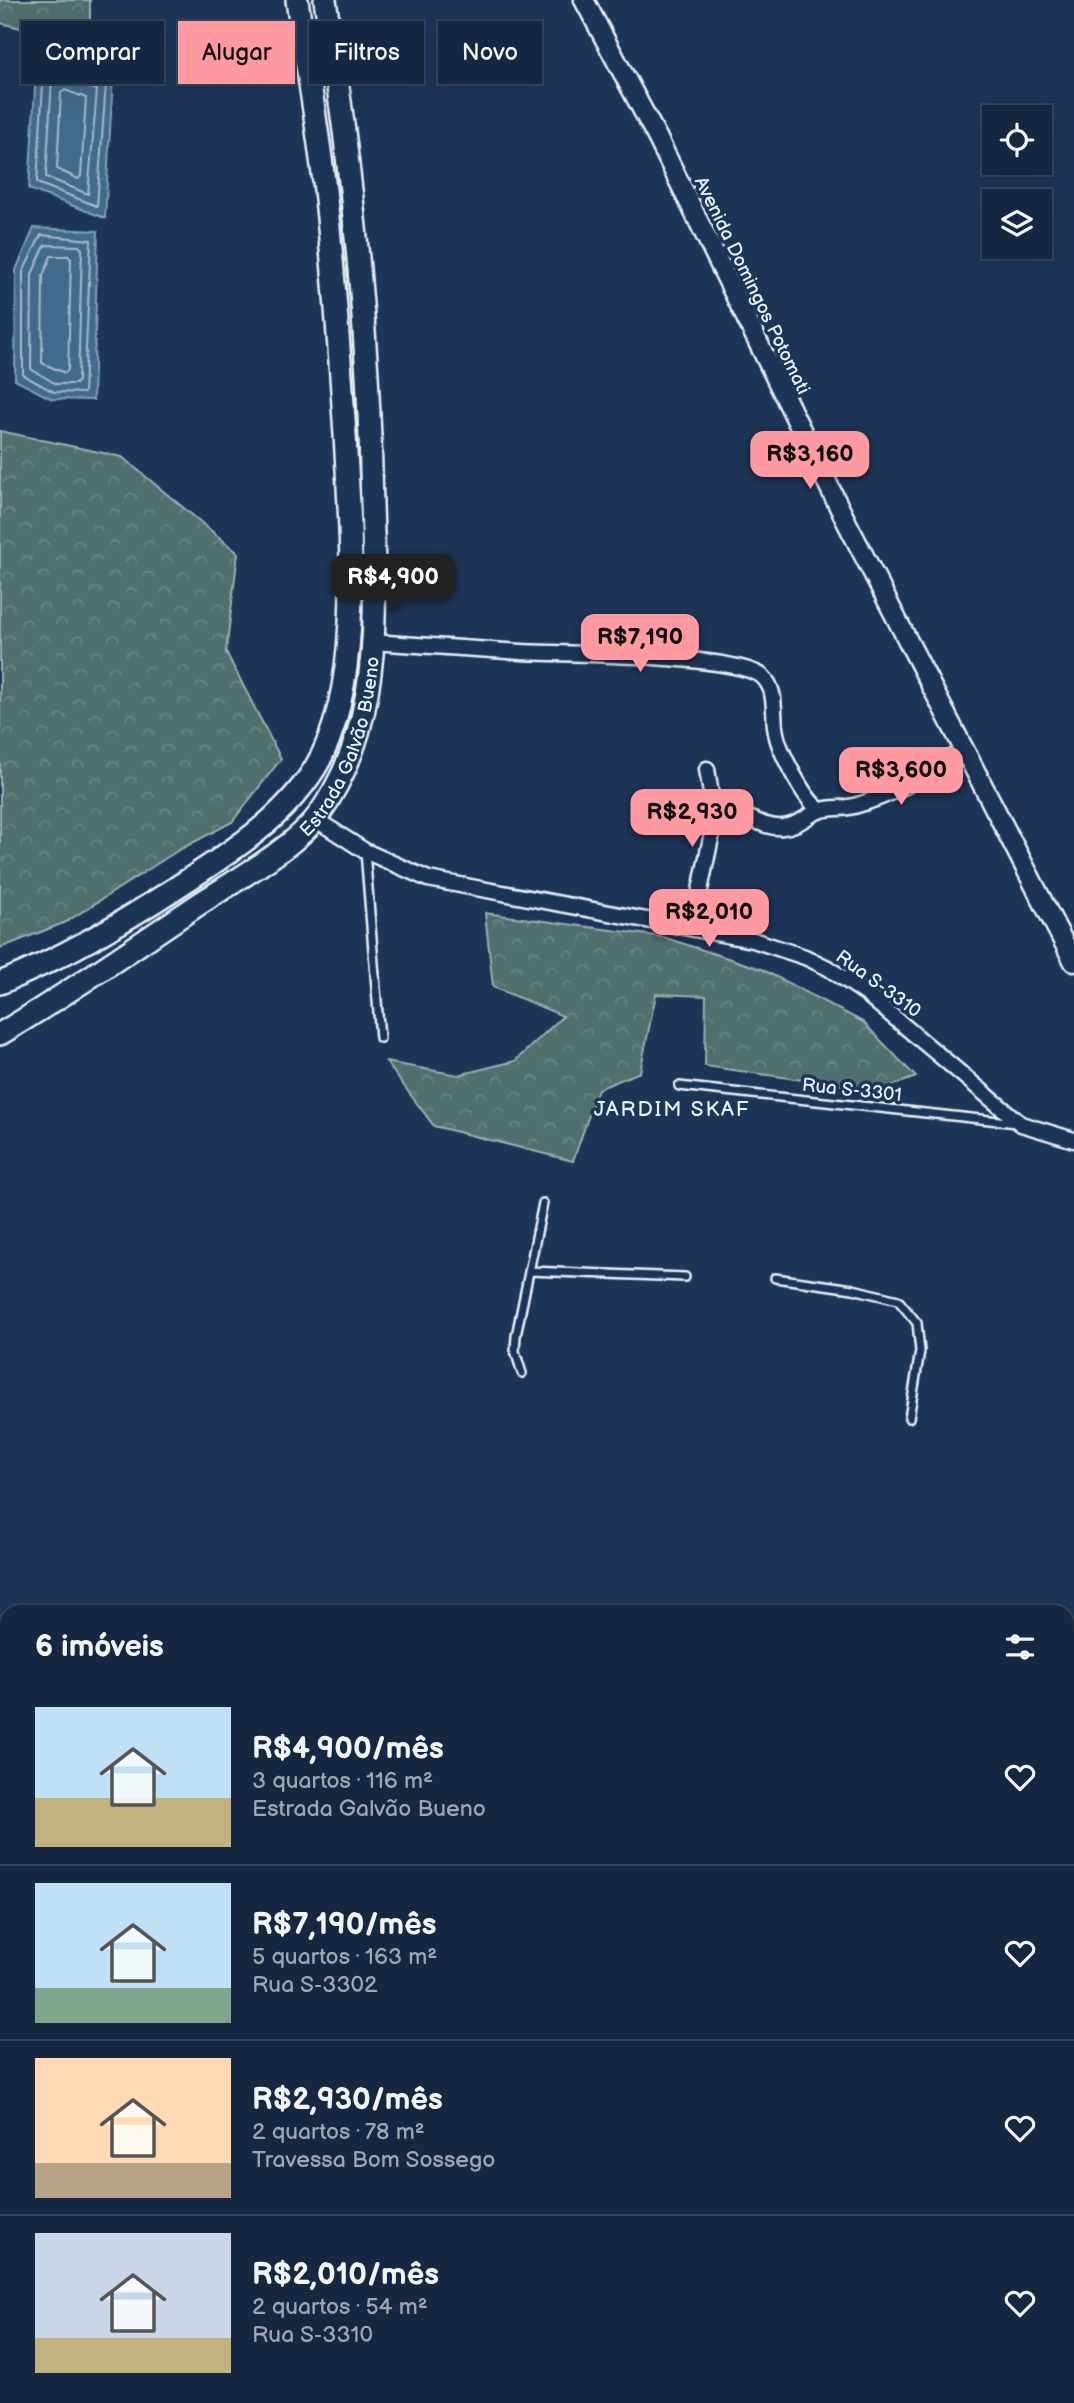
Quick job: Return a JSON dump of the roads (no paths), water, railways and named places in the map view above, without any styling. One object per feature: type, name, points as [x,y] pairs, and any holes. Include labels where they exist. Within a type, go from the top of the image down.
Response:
[{"type":"main road","name":"Estrada Galvão Bueno","points":[[0,983],[82,947],[248,838],[293,799],[316,767],[327,741],[342,688],[352,558],[327,207],[297,0]]},
{"type":"main road","name":"Estrada Galvão Bueno","points":[[0,1034],[241,877],[315,819],[334,790],[353,746],[368,692],[372,642],[374,561],[367,336],[344,118],[325,0]]},
{"type":"street","name":"Avenida Domingos Potomati","points":[[584,0],[658,139],[963,750],[1074,962]]},
{"type":"street","points":[[372,642],[655,657],[752,670],[767,681],[772,692],[776,734],[784,755],[811,802],[821,810]]},
{"type":"street","points":[[742,814],[780,828],[806,821],[821,810],[853,806],[893,792],[938,768],[963,750]]},
{"type":"street","points":[[692,928],[715,819],[707,769]]},
{"type":"street","name":"Rua S-3310","points":[[315,819],[365,851],[428,879],[753,940],[828,968],[910,1029],[1021,1124],[1074,1140]]},
{"type":"lane","points":[[365,851],[380,1038]]},
{"type":"lane","name":"Rua S-3301","points":[[680,1086],[1021,1124]]},
{"type":"lane","points":[[522,1373],[515,1351],[543,1203]]},
{"type":"lane","points":[[529,1271],[685,1277]]},
{"type":"lane","points":[[775,1278],[853,1289],[898,1300],[918,1323],[920,1351],[909,1418]]},
{"type":"water","points":[[35,84],[113,84],[105,218],[29,189]]},
{"type":"water","points":[[34,228],[98,231],[93,400],[52,399],[15,380],[16,270]]},
{"type":"district","name":"JARDIM SKAF","points":[[672,1109]]}]
